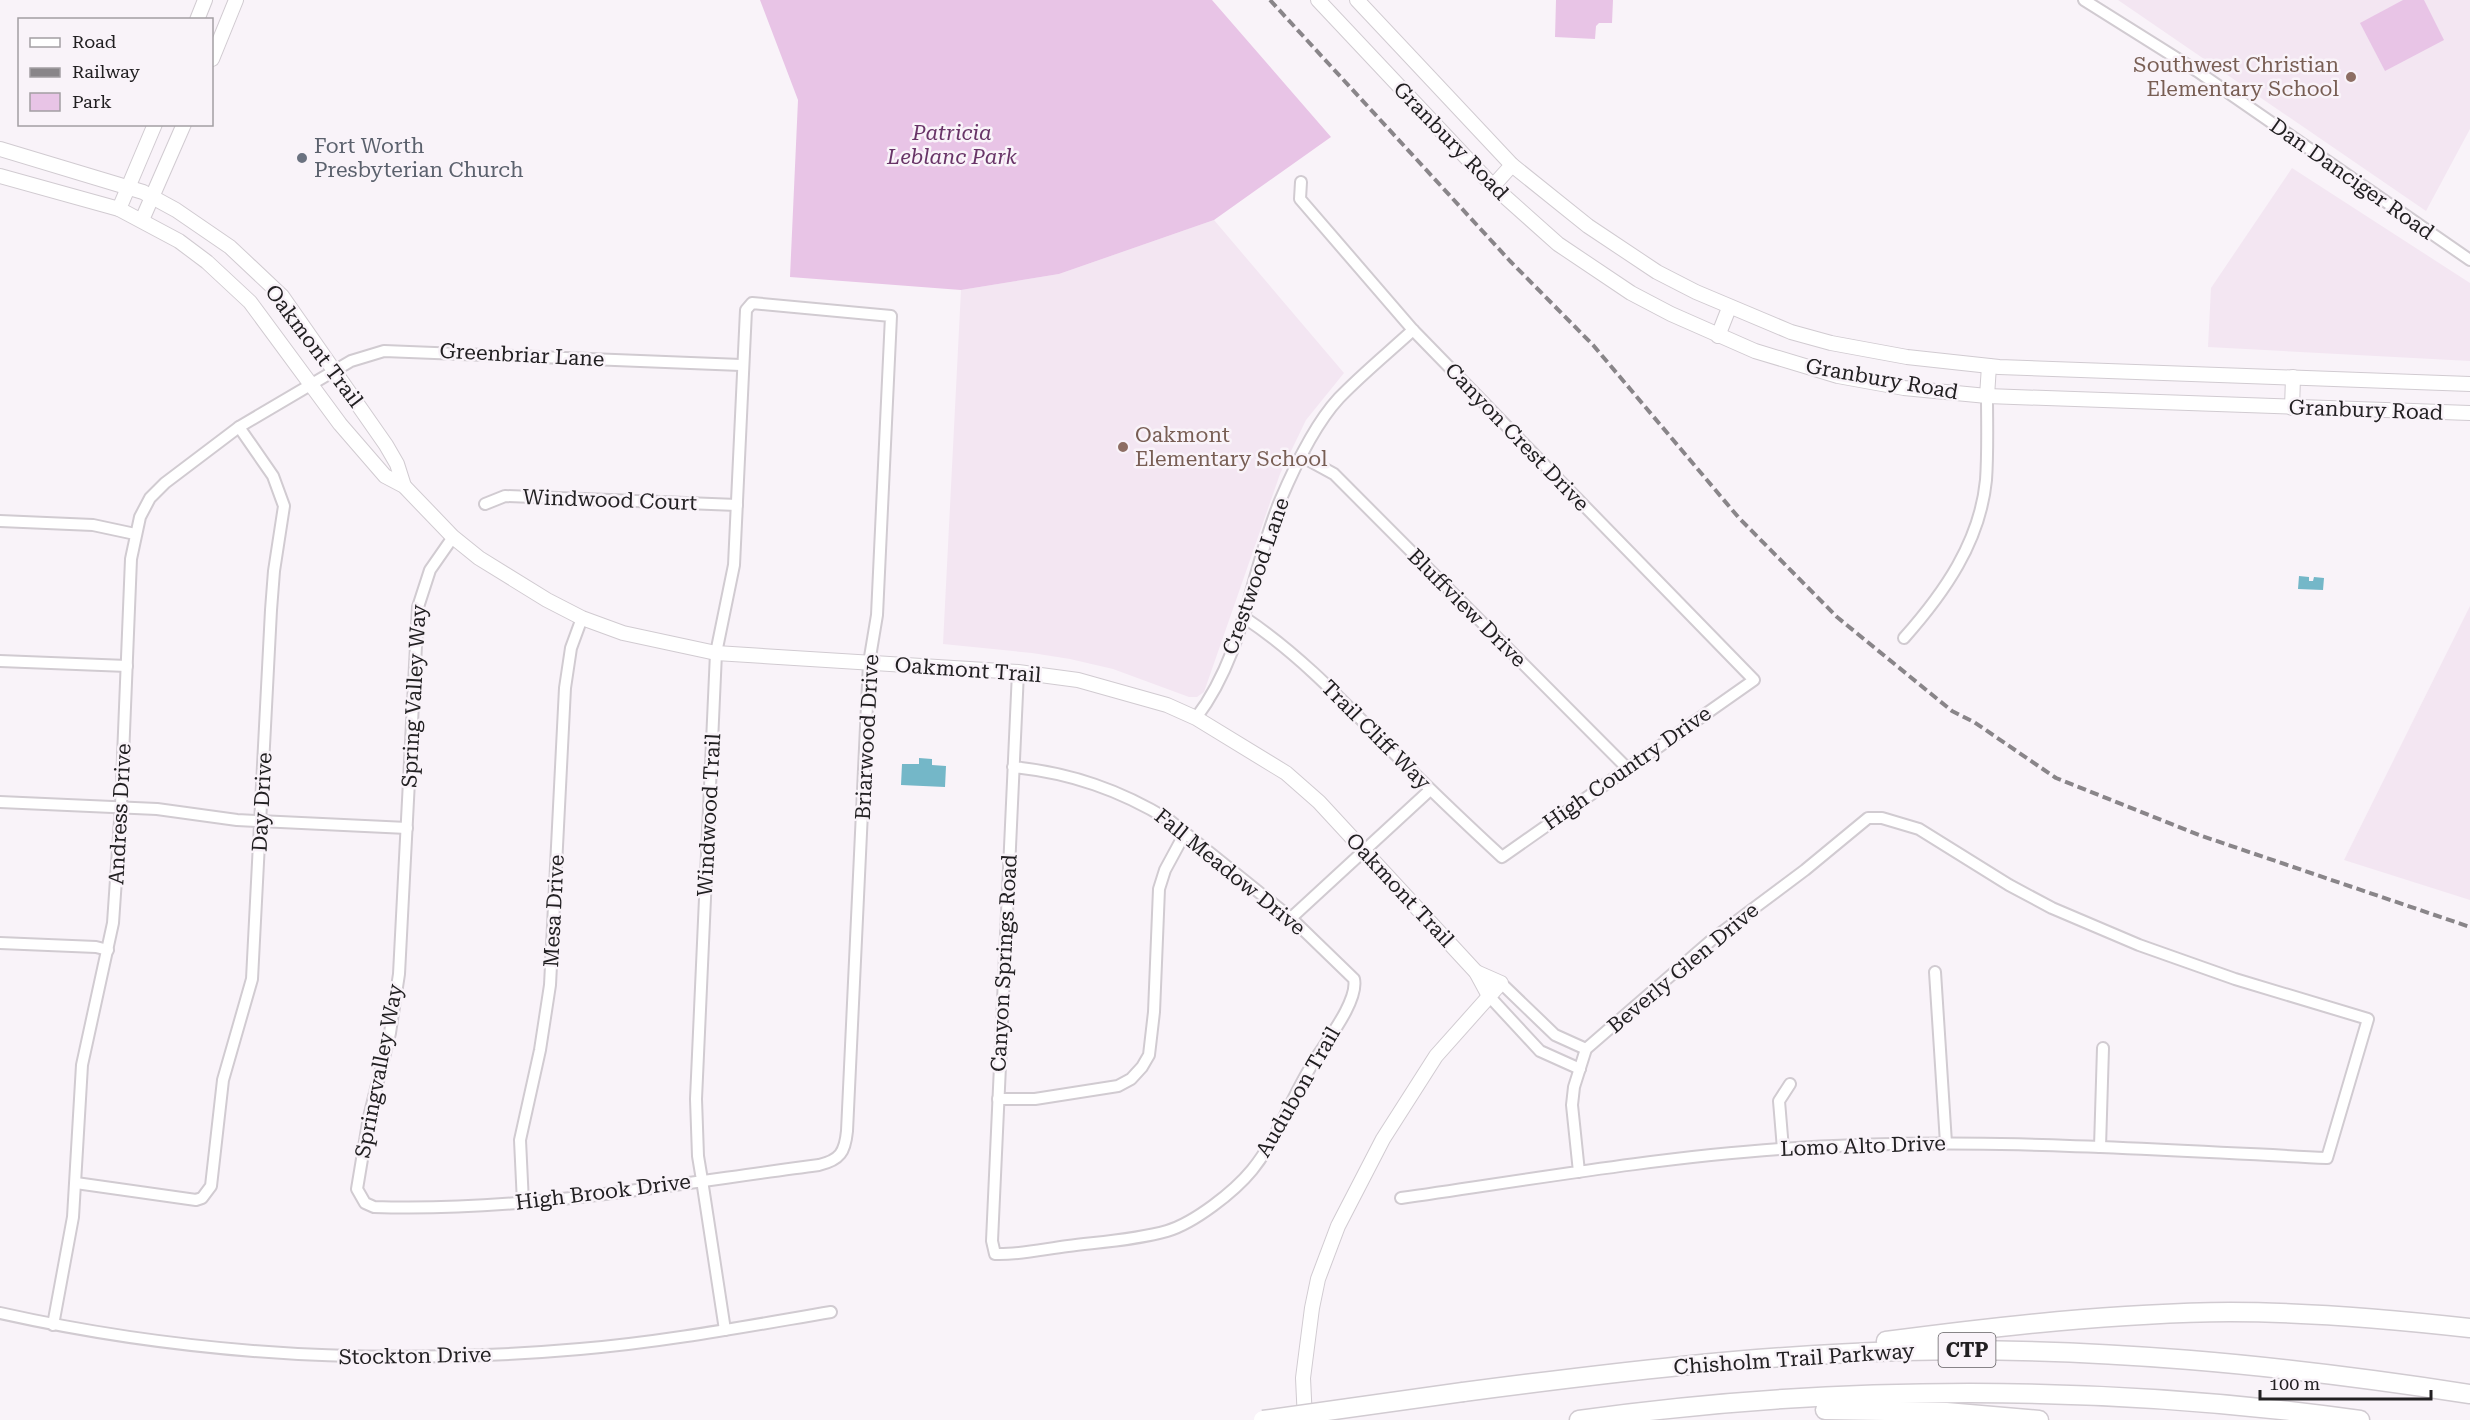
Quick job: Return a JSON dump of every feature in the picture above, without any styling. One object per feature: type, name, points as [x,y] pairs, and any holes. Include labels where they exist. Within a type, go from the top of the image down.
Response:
[{"type":"highway","points":[[1768,1357],[2003,1326],[2171,1314],[2230,1312],[2360,1316],[2470,1328]]},
{"type":"highway","name":"Chisholm Trail Parkway","points":[[1263,1420],[1639,1369],[1768,1357],[1952,1350],[2145,1356],[2296,1369],[2470,1394]]},
{"type":"highway","name":"Chisholm Trail Parkway","points":[[1579,1420],[1664,1410],[1799,1400],[1980,1394],[2201,1403],[2360,1420]]},
{"type":"highway","points":[[1664,1410],[1924,1411],[2039,1420]]},
{"type":"street","points":[[198,18],[205,0]]},
{"type":"street","points":[[213,57],[236,0]]},
{"type":"street","name":"Granbury Road","points":[[1318,0],[1493,186],[1527,219],[1594,269],[1631,293],[1718,336],[1755,351],[1838,376],[1904,388],[1987,396],[2470,413]]},
{"type":"street","name":"Granbury Road","points":[[1357,0],[1512,165],[1617,246],[1658,272],[1729,308],[1791,332],[1831,343],[1907,357],[1989,366],[2470,384]]},
{"type":"street","name":"Dan Danciger Road","points":[[2084,0],[2197,71],[2470,260]]},
{"type":"street","points":[[119,209],[153,126]]},
{"type":"street","points":[[142,220],[183,126]]},
{"type":"street","name":"Oakmont Trail","points":[[0,149],[128,187],[153,197],[215,236],[249,263],[282,296],[335,370],[391,454],[404,486]]},
{"type":"street","points":[[1493,186],[1512,165]]},
{"type":"street","name":"Oakmont Trail","points":[[0,176],[119,209],[179,241],[228,280],[278,337],[311,384],[385,476],[404,486],[453,537],[514,582],[582,618],[655,641],[716,653],[1018,672],[1078,680],[1129,692],[1196,718],[1286,773],[1319,802],[1476,972],[1489,996],[1540,1051],[1580,1069]]},
{"type":"street","name":"Canyon Crest Drive","points":[[1301,182],[1300,200],[1413,330],[1754,680]]},
{"type":"street","name":"Windwood Trail","points":[[725,1330],[698,1156],[696,1099],[716,653],[732,582],[737,505],[741,365],[746,310],[752,303],[891,315]]},
{"type":"street","points":[[1718,336],[1729,308]]},
{"type":"street","name":"Briarwood Drive","points":[[840,1157],[845,1148],[847,1131],[869,663],[876,615],[891,315]]},
{"type":"street","name":"Crestwood Lane","points":[[1196,718],[1216,689],[1245,618],[1279,503],[1301,456],[1338,399],[1413,330]]},
{"type":"street","name":"Greenbriar Lane","points":[[311,384],[366,355],[406,350],[741,365]]},
{"type":"street","points":[[1904,638],[1939,597],[1961,560],[1973,532],[1986,480],[1989,366]]},
{"type":"street","points":[[2292,408],[2293,378]]},
{"type":"street","name":"Andress Drive","points":[[53,1325],[69,1245],[76,1183],[82,1065],[108,950],[121,806],[135,534],[150,498],[165,483],[239,427],[311,384]]},
{"type":"street","name":"Day Drive","points":[[76,1183],[189,1200],[202,1198],[211,1186],[223,1080],[252,979],[272,590],[284,506],[273,476],[239,427]]},
{"type":"street","name":"Bluffview Drive","points":[[1301,456],[1334,474],[1627,768]]},
{"type":"street","name":"Windwood Court","points":[[485,504],[505,496],[737,505]]},
{"type":"street","points":[[0,521],[93,525],[135,534]]},
{"type":"street","name":"Spring Valley Way","points":[[407,828],[418,608],[430,570],[453,537]]},
{"type":"street","name":"Mesa Drive","points":[[523,1203],[520,1140],[540,1050],[550,985],[565,688],[571,648],[582,618]]},
{"type":"street","name":"Trail Cliff Way","points":[[1245,618],[1278,639],[1312,670],[1430,790],[1502,857]]},
{"type":"street","points":[[0,661],[127,666]]},
{"type":"street","name":"Canyon Springs Road","points":[[995,1254],[992,1241],[1018,672]]},
{"type":"street","name":"High Country Drive","points":[[1502,857],[1754,680]]},
{"type":"street","name":"Fall Meadow Drive","points":[[1013,767],[1061,774],[1110,788],[1151,809],[1185,833],[1291,918],[1354,979],[1356,990]]},
{"type":"street","points":[[1291,918],[1362,850],[1430,790]]},
{"type":"street","points":[[0,802],[121,806],[261,822],[407,828]]},
{"type":"street","name":"Beverly Glen Drive","points":[[1579,1172],[1572,1105],[1586,1049],[1713,938],[1805,870],[1868,818],[1882,818],[1919,829],[2009,885],[2052,908],[2139,945],[2235,980],[2368,1019],[2327,1158]]},
{"type":"street","name":"Springvalley Way","points":[[365,1203],[357,1189],[369,1117],[395,1005],[407,828]]},
{"type":"street","points":[[998,1099],[1035,1099],[1118,1086],[1131,1079],[1142,1067],[1149,1055],[1154,1012],[1159,889],[1165,870],[1185,833]]},
{"type":"street","points":[[0,943],[96,947],[108,950]]},
{"type":"street","name":"Oakmont Trail","points":[[1476,972],[1501,983],[1555,1035],[1586,1049]]},
{"type":"street","points":[[1935,972],[1946,1143]]},
{"type":"street","points":[[1305,1420],[1303,1378],[1312,1308],[1318,1279],[1338,1226],[1383,1139],[1430,1065],[1501,983]]},
{"type":"street","name":"Audubon Trail","points":[[995,1254],[1137,1237],[1169,1230],[1200,1214],[1229,1193],[1251,1171],[1274,1139],[1305,1075],[1356,990]]},
{"type":"street","points":[[2100,1147],[2103,1048]]},
{"type":"street","points":[[1783,1149],[1779,1101],[1790,1084]]},
{"type":"street","name":"Lomo Alto Drive","points":[[1401,1198],[1669,1158],[1783,1149],[1946,1143],[2100,1147],[2327,1158]]},
{"type":"street","name":"High Brook Drive","points":[[365,1203],[381,1207],[523,1203],[819,1165],[840,1157]]},
{"type":"street","name":"Stockton Drive","points":[[0,1312],[123,1338],[235,1351],[326,1358],[407,1359],[582,1349],[725,1330],[831,1312]]},
{"type":"shaded area","name":"Southwest Christian Elementary School","points":[[2118,0],[2470,0],[2470,129],[2426,211]]},
{"type":"shaded area","points":[[2292,168],[2470,283],[2470,361],[2208,347],[2211,288]]},
{"type":"shaded area","name":"Oakmont Elementary School","points":[[1214,220],[1344,373],[1306,420],[1280,474],[1204,692],[1197,697],[1189,697],[1113,669],[1070,659],[943,644],[961,290],[1059,274]]},
{"type":"shaded area","points":[[2470,606],[2470,900],[2344,860]]},
{"type":"green space","name":"Patricia Leblanc Park","points":[[760,0],[1212,0],[1331,137],[1214,220],[1059,274],[961,290],[790,277],[798,100]]},
{"type":"green space","points":[[1556,0],[1613,0],[1612,23],[1599,23],[1596,26],[1595,39],[1555,37]]},
{"type":"green space","points":[[2403,0],[2424,0],[2444,40],[2385,71],[2360,23]]},
{"type":"water","points":[[2299,576],[2309,577],[2309,581],[2313,581],[2314,577],[2324,578],[2323,590],[2298,589]]},
{"type":"water","points":[[919,758],[932,759],[932,765],[946,766],[945,787],[901,785],[902,764],[919,764]]},
{"type":"railway","points":[[1270,0],[1510,261],[1593,345],[1739,518],[1837,617],[1952,711],[1974,722],[2056,778],[2199,835],[2470,927]]},
{"type":"place","name":"Southwest Christian Elementary School","points":[[2351,77]]},
{"type":"place","name":"Fort Worth Presbyterian Church","points":[[302,158]]},
{"type":"place","name":"Oakmont Elementary School","points":[[1123,447]]}]
